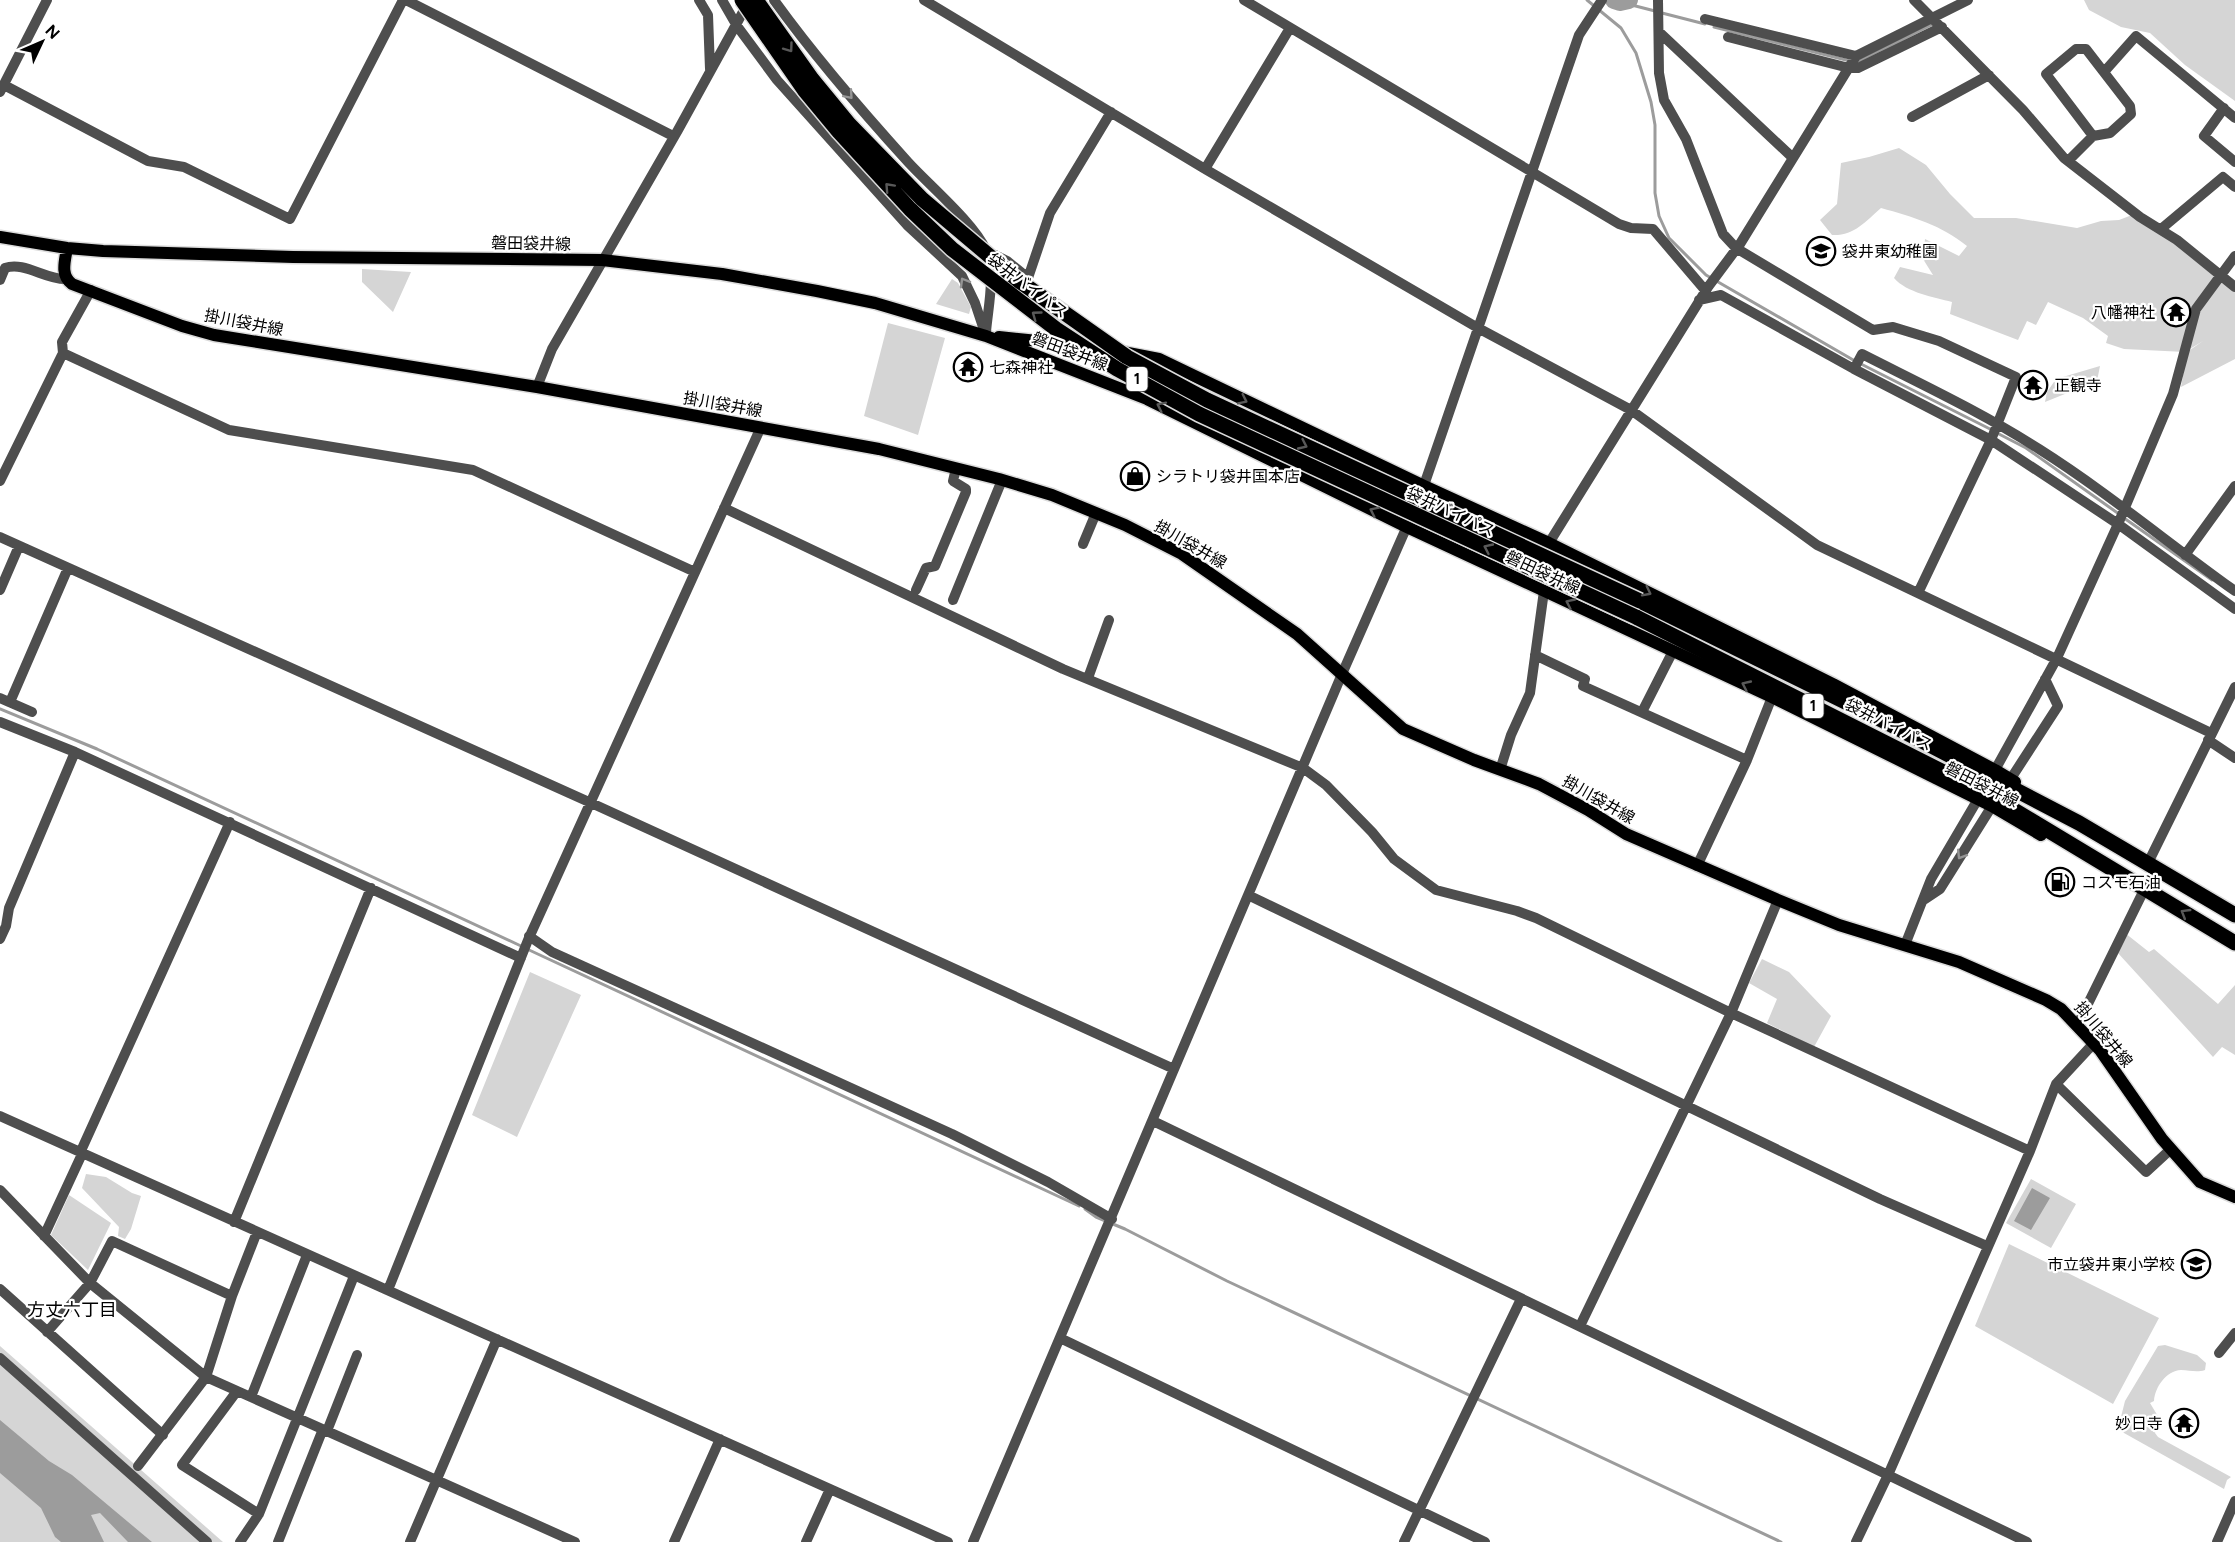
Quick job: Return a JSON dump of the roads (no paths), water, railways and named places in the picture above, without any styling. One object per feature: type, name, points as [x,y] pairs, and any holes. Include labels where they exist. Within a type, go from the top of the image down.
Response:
[{"type":"highway","name":"袋井バイパス","points":[[742,0],[805,91],[839,132],[910,209],[952,249],[1056,329],[1118,369],[1199,414],[1636,617],[1989,795],[2235,943]]},
{"type":"highway","name":"袋井バイパス","points":[[756,0],[812,79],[842,115],[922,199],[1018,281],[1126,357],[1207,400],[1640,601],[1878,718],[2081,824],[2235,915]]},
{"type":"main road","points":[[0,237],[67,248],[64,271],[66,279]]},
{"type":"main road","name":"磐田袋井線","points":[[67,248],[293,257],[602,260],[722,274],[817,291],[874,303],[986,336],[1147,399],[1407,527],[1772,698],[1992,806],[2051,841],[2081,849]]},
{"type":"main road","name":"掛川袋井線","points":[[66,279],[182,326],[214,335],[537,387],[879,448],[1052,495],[1125,525],[1182,554],[1297,634],[1403,729],[1539,784],[1588,810],[1626,834],[1697,866],[1839,925],[1959,962],[2046,1000],[2061,1009],[2094,1043],[2171,1149],[2200,1182],[2235,1197]]},
{"type":"main road","name":"磐田袋井線","points":[[986,336],[1046,341],[1160,359],[1424,486],[1549,543],[1833,684],[1995,770],[2081,824]]},
{"type":"street","points":[[43,1],[2,88],[148,161],[184,167],[290,219],[405,0],[674,136]]},
{"type":"street","points":[[699,0],[708,15],[710,71]]},
{"type":"street","points":[[722,0],[737,26],[777,80],[907,225],[962,276],[975,303],[986,336]]},
{"type":"street","points":[[537,387],[552,349],[750,0]]},
{"type":"street","points":[[774,0],[833,76],[908,162],[975,232],[986,252],[991,279],[986,336]]},
{"type":"street","points":[[924,0],[1205,169],[1478,328],[1631,410],[1817,545],[2056,658],[2209,736],[2235,758]]},
{"type":"street","points":[[1244,0],[1619,224],[1631,228],[1653,229],[1704,292],[1721,295],[1994,432],[2040,449],[2235,609]]},
{"type":"street","points":[[973,1542],[1424,486],[1579,35],[1602,0]]},
{"type":"street","points":[[1658,0],[1659,73],[1664,99],[1686,139],[1723,234],[1736,248],[1873,330],[1893,327],[1939,341],[2016,377],[1994,432],[1918,593]]},
{"type":"street","points":[[1914,0],[1989,75],[2068,160],[2140,218],[2177,240],[2235,287]]},
{"type":"street","points":[[1549,543],[1704,292],[1736,248],[1856,56],[1968,0]]},
{"type":"street","points":[[1706,19],[1856,56]]},
{"type":"street","points":[[1728,37],[1849,68],[1857,68],[1942,27]]},
{"type":"street","points":[[1205,169],[1290,28]]},
{"type":"street","points":[[1659,32],[1793,158]]},
{"type":"street","points":[[2104,72],[2136,36],[2235,117]]},
{"type":"street","points":[[2068,160],[2093,136],[2110,133],[2131,114],[2130,106],[2086,49],[2076,49],[2046,74],[2093,136]]},
{"type":"street","points":[[1912,117],[1989,75]]},
{"type":"street","points":[[2224,108],[2204,136],[2235,162]]},
{"type":"street","points":[[986,252],[1007,261],[1028,278],[1050,213],[1111,112]]},
{"type":"street","points":[[2161,229],[2223,177],[2234,184]]},
{"type":"street","points":[[1995,770],[2056,658],[2174,394],[2196,309],[2235,256]]},
{"type":"street","points":[[0,280],[5,268],[14,265],[55,279],[66,279]]},
{"type":"street","points":[[2,474],[63,353],[62,342],[91,290]]},
{"type":"street","points":[[63,353],[229,430],[473,470],[695,572]]},
{"type":"street","points":[[1857,364],[1862,354],[1994,432],[2185,555],[2235,591]]},
{"type":"street","points":[[388,1290],[529,938],[761,427]]},
{"type":"street","points":[[916,590],[926,568],[935,566],[966,492],[966,489],[953,481],[956,468]]},
{"type":"street","points":[[953,600],[1002,480]]},
{"type":"street","points":[[2185,555],[2235,486]]},
{"type":"street","points":[[724,508],[1063,669],[1303,768],[1326,786],[1372,832],[1394,859],[1436,890],[1536,918],[1731,1013],[2030,1151]]},
{"type":"street","points":[[1083,544],[1096,513]]},
{"type":"street","points":[[0,537],[1174,1069]]},
{"type":"street","points":[[0,590],[19,546]]},
{"type":"street","points":[[32,712],[5,700],[68,568]]},
{"type":"street","points":[[1500,770],[1511,735],[1530,693],[1544,591]]},
{"type":"street","points":[[1088,678],[1109,620]]},
{"type":"street","points":[[1642,712],[1673,651]]},
{"type":"street","points":[[1535,655],[1585,679],[1584,686],[1747,759]]},
{"type":"street","points":[[2010,780],[2058,706],[2045,679]]},
{"type":"street","points":[[2148,863],[2235,687]]},
{"type":"street","points":[[1697,866],[1747,759],[1772,698]]},
{"type":"street","points":[[0,722],[75,752],[522,956]]},
{"type":"street","points":[[0,939],[12,902],[75,752]]},
{"type":"street","points":[[1905,945],[1931,879],[1978,799]]},
{"type":"street","points":[[1925,899],[1940,889],[1992,806]]},
{"type":"street","points":[[44,1236],[230,822]]},
{"type":"street","points":[[234,1222],[371,888]]},
{"type":"street","points":[[2076,1026],[2145,888]]},
{"type":"street","points":[[1250,896],[1686,1107],[1880,1199],[1987,1246]]},
{"type":"street","points":[[1580,1326],[1731,1013],[1778,900]]},
{"type":"street","points":[[529,938],[552,952],[952,1134],[1048,1182],[1112,1219]]},
{"type":"street","points":[[1856,1542],[1888,1475],[2030,1151],[2056,1084],[2094,1043]]},
{"type":"street","points":[[2056,1084],[2146,1172],[2171,1149]]},
{"type":"street","points":[[0,1116],[948,1542]]},
{"type":"street","points":[[1152,1121],[2027,1542]]},
{"type":"street","points":[[0,1190],[90,1283],[206,1377],[575,1542]]},
{"type":"street","points":[[138,1466],[206,1377],[232,1296],[257,1232]]},
{"type":"street","points":[[48,1332],[90,1283],[112,1241],[232,1296]]},
{"type":"street","points":[[251,1397],[307,1254]]},
{"type":"street","points":[[240,1542],[259,1514],[354,1275]]},
{"type":"street","points":[[0,1289],[163,1435]]},
{"type":"street","points":[[1404,1542],[1521,1299]]},
{"type":"street","points":[[2219,1353],[2235,1333]]},
{"type":"street","points":[[1060,1338],[1485,1542]]},
{"type":"street","points":[[410,1542],[497,1339]]},
{"type":"street","points":[[278,1542],[357,1355]]},
{"type":"street","points":[[0,1358],[207,1542]]},
{"type":"street","points":[[237,1391],[182,1465],[259,1514]]},
{"type":"street","points":[[674,1542],[720,1439]]},
{"type":"street","points":[[806,1542],[830,1489]]},
{"type":"street","points":[[2217,1542],[2235,1501]]},
{"type":"waterway","points":[[1587,0],[1621,28],[1636,53],[1651,102],[1655,125],[1655,193],[1659,216],[1669,238],[1706,275],[1855,361]]},
{"type":"waterway","points":[[1614,0],[1620,2],[1629,0]]},
{"type":"waterway","points":[[1620,2],[1655,11]]},
{"type":"waterway","points":[[1662,13],[1705,24]]},
{"type":"waterway","points":[[1857,62],[1933,24]]},
{"type":"waterway","points":[[1714,27],[1850,61]]},
{"type":"waterway","points":[[1861,364],[1992,430]]},
{"type":"waterway","points":[[1997,433],[2026,448],[2119,514]]},
{"type":"waterway","points":[[2124,518],[2212,580]]},
{"type":"waterway","points":[[0,709],[97,749],[521,946]]},
{"type":"waterway","points":[[527,949],[1079,1206]]},
{"type":"waterway","points":[[1085,1209],[1096,1217],[1125,1229],[1227,1281],[1781,1542]]},
{"type":"place","name":"袋井東幼稚園","points":[[1821,251]]},
{"type":"place","name":"八幡神社","points":[[2176,312]]},
{"type":"place","name":"七森神社","points":[[968,367]]},
{"type":"place","name":"正観寺","points":[[2033,385]]},
{"type":"place","name":"シラトリ袋井国本店","points":[[1135,476]]},
{"type":"place","name":"コスモ石油","points":[[2060,882]]},
{"type":"place","name":"市立袋井東小学校","points":[[2196,1264]]},
{"type":"place","name":"妙日寺","points":[[2184,1423]]},
{"type":"district","name":"方丈六丁目","points":[[72,1310]]}]
